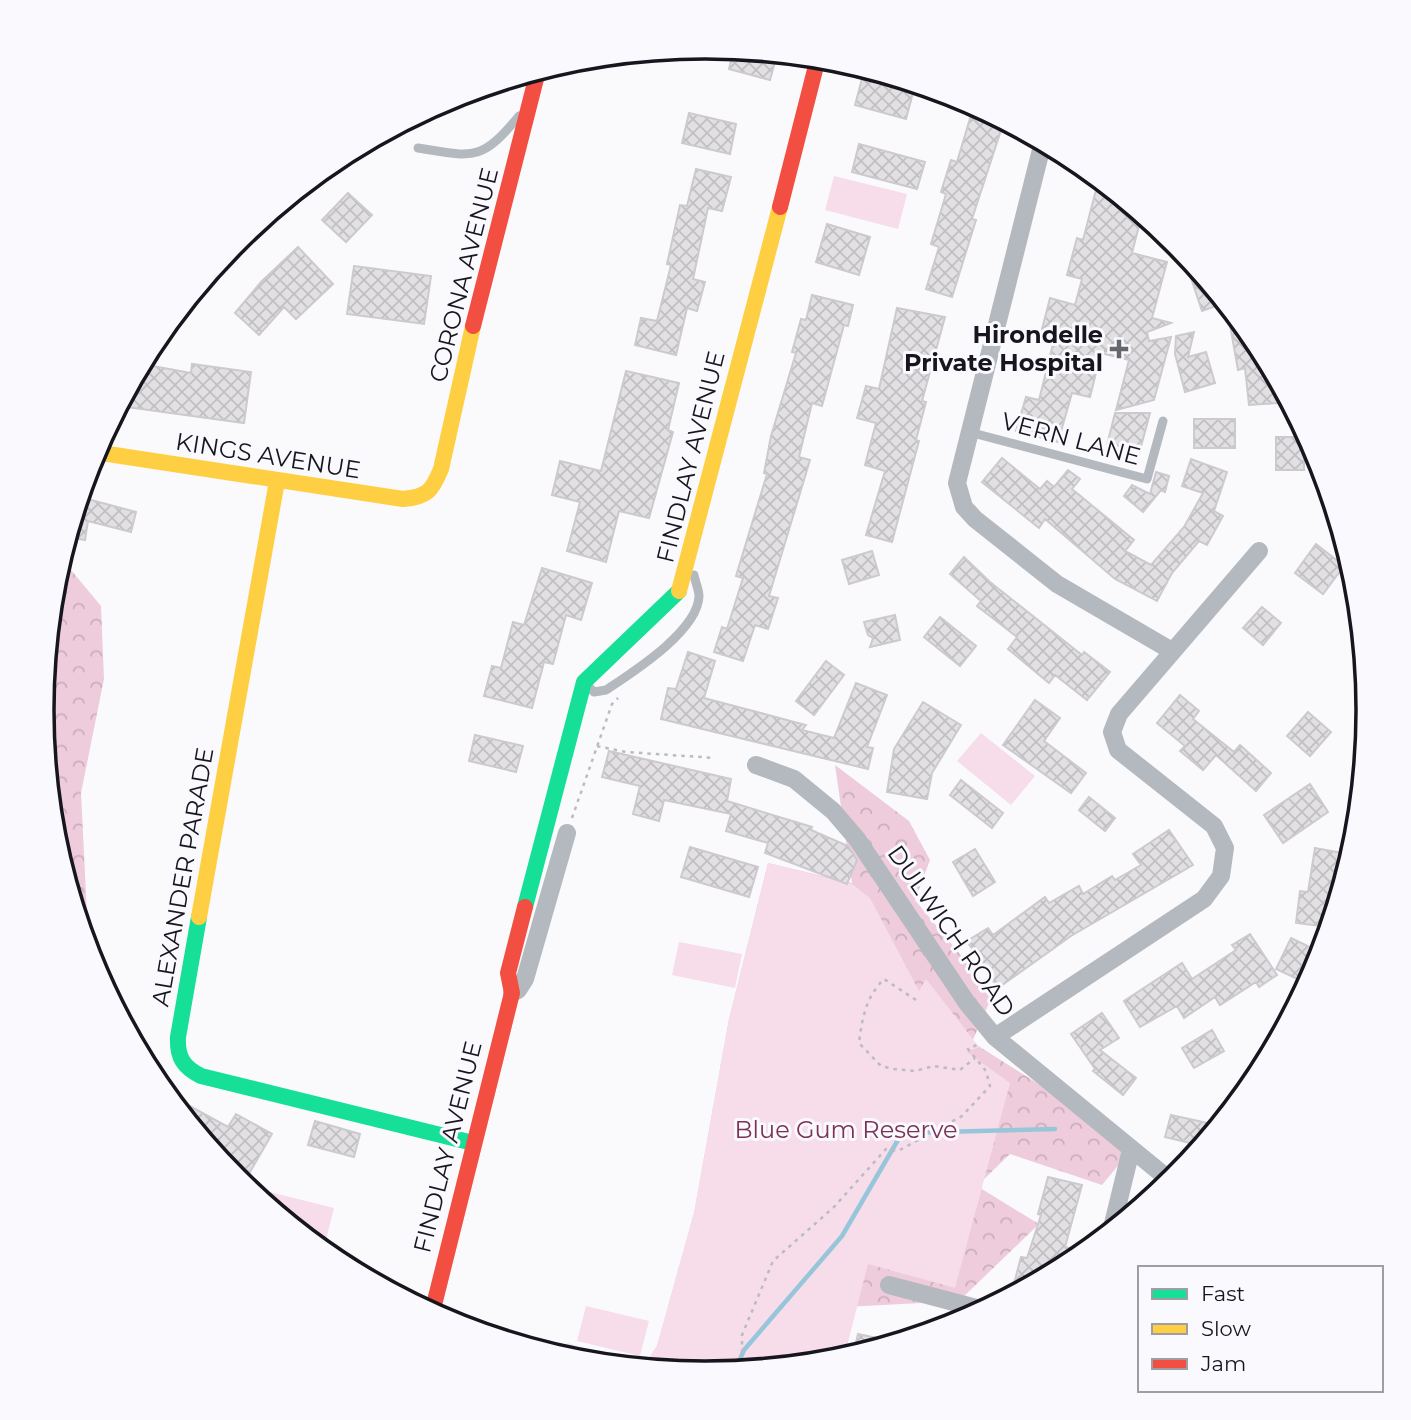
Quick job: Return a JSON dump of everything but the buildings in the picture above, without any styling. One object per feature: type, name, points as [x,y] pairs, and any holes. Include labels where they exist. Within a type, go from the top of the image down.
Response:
[{"type":"street","name":"FINDLAY AVENUE","points":[[434,1302],[512,993],[508,973],[584,682],[673,600],[683,585],[691,564],[815,68]]},
{"type":"street","name":"CORONA AVENUE","points":[[432,490],[441,469],[461,374],[536,81]]},
{"type":"street","points":[[1040,152],[957,483],[964,507],[1057,584],[1172,651]]},
{"type":"street","name":"KINGS AVENUE","points":[[107,454],[403,499],[423,497],[432,490]]},
{"type":"street","name":"ALEXANDER PARADE","points":[[277,481],[178,1037],[178,1058],[184,1066],[201,1076],[473,1143]]},
{"type":"street","points":[[995,1037],[1204,899],[1221,876],[1225,848],[1214,826],[1118,750],[1112,732],[1119,714],[1259,551]]},
{"type":"street","name":"DULWICH ROAD","points":[[756,765],[794,779],[857,839],[967,1003],[995,1037],[1162,1174]]},
{"type":"street","name":"FINDLAY AVENUE","points":[[512,993],[518,990],[525,979],[567,833]]},
{"type":"street","points":[[1115,1217],[1131,1150]]},
{"type":"street","points":[[889,1285],[968,1306]]},
{"type":"lane","points":[[418,148],[463,155],[485,151],[532,100]]},
{"type":"lane","name":"VERN LANE","points":[[969,432],[1147,479],[1163,421]]},
{"type":"lane","points":[[584,682],[594,692],[620,681],[669,644],[692,618],[699,596],[691,564]]},
{"type":"path","points":[[567,833],[612,704],[625,691],[620,681]]},
{"type":"path","points":[[597,746],[626,752],[715,758]]},
{"type":"path","points":[[916,1000],[884,979],[876,987],[865,1007],[859,1043],[875,1061],[894,1069],[915,1070],[934,1066],[960,1070],[975,1058]]},
{"type":"path","points":[[742,1360],[742,1335],[773,1261],[834,1207],[886,1149],[898,1151],[962,1116],[990,1086],[986,1070],[968,1049]]},
{"type":"green space","points":[[834,176],[907,194],[898,229],[825,210]]},
{"type":"green space","points":[[70,569],[101,606],[104,679],[81,793],[87,913],[67,837],[56,753],[56,667]]},
{"type":"green space","points":[[981,733],[1035,776],[1011,805],[957,761]]},
{"type":"green space","name":"Blue Gum Reserve","points":[[835,765],[909,821],[930,860],[915,900],[993,994],[972,1042],[1135,1145],[1102,1185],[1010,1154],[977,1186],[1039,1224],[959,1301],[845,1307],[837,1348],[833,1349],[748,1360],[649,1359],[657,1346],[694,1213],[729,1019],[768,863],[852,883]]},
{"type":"green space","name":"Blue Gum Reserve","points":[[768,863],[852,884],[870,898],[919,991],[926,979],[979,1047],[967,1052],[1010,1083],[955,1288],[868,1264],[847,1346],[791,1356],[748,1360],[649,1359],[657,1346],[694,1213],[729,1019]]},
{"type":"green space","points":[[679,942],[742,954],[735,988],[672,975]]},
{"type":"green space","points":[[267,1191],[334,1208],[326,1239]]},
{"type":"green space","points":[[586,1306],[649,1321],[640,1356],[577,1341]]},
{"type":"green space","points":[[567,1343],[604,1353],[578,1349],[566,1346]]},
{"type":"waterway","points":[[740,1360],[744,1350],[842,1236],[902,1133],[1055,1129]]},
{"type":"traffic: fast","points":[[525,907],[584,682],[679,591]]},
{"type":"traffic: fast","points":[[199,917],[178,1037],[180,1056],[190,1069],[201,1076],[473,1143]]},
{"type":"traffic: slow","points":[[679,591],[780,207]]},
{"type":"traffic: slow","points":[[107,454],[403,499],[418,497],[431,488],[441,469],[473,326]]},
{"type":"traffic: slow","points":[[199,917],[277,481]]},
{"type":"traffic: jam","points":[[780,207],[815,68]]},
{"type":"traffic: jam","points":[[473,326],[535,81]]},
{"type":"traffic: jam","points":[[435,1302],[512,993],[508,973],[525,907]]},
{"type":"place","name":"Hirondelle Private Hospital","points":[[1119,349]]}]
